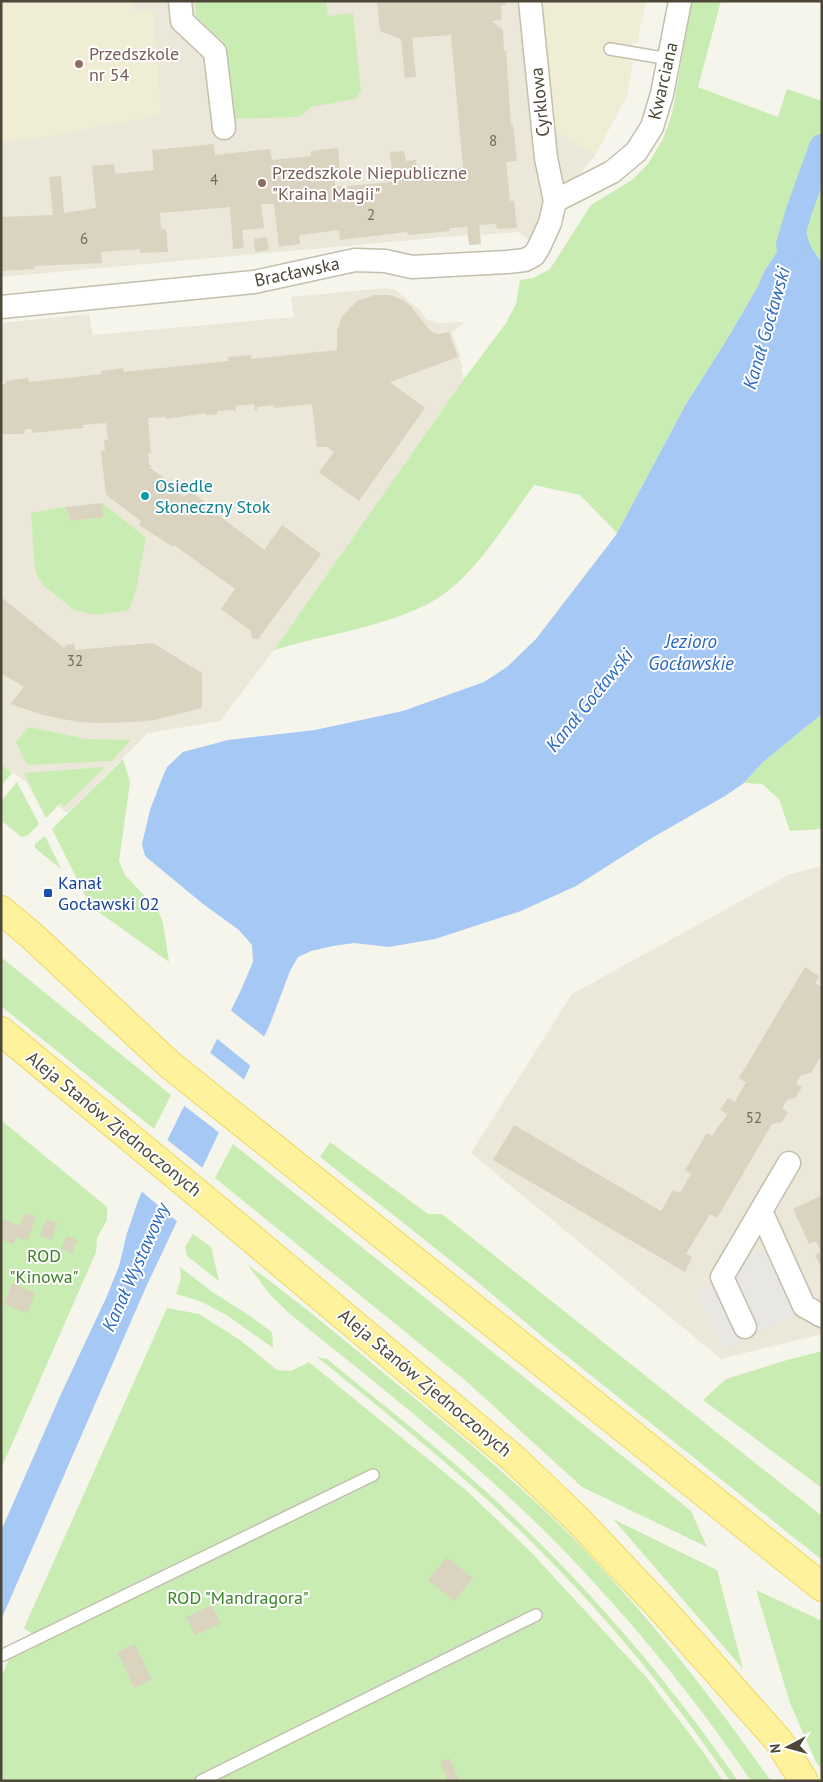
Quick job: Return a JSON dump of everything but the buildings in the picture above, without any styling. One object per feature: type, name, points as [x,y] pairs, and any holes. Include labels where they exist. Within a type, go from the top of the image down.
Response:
[{"type":"main road","points":[[1,910],[25,929],[169,1064],[822,1587]]},
{"type":"main road","name":"Aleja Stanów Zjednoczonych","points":[[1,1031],[220,1211],[514,1458],[576,1518],[748,1705],[778,1740],[804,1781]]},
{"type":"street","points":[[180,1],[182,20],[215,52],[224,128]]},
{"type":"street","name":"Cyrklowa","points":[[530,1],[546,158],[555,201]]},
{"type":"street","name":"Kwarciana","points":[[555,201],[612,172],[636,152],[652,127],[662,94],[680,1]]},
{"type":"street","name":"Bracławska","points":[[1,307],[254,282],[355,260],[385,261],[412,267],[525,260],[534,255],[540,247],[550,223],[555,201]]},
{"type":"street","points":[[745,1327],[722,1277],[790,1163]]},
{"type":"street","points":[[761,1211],[804,1306],[822,1316]]},
{"type":"lane","points":[[610,49],[669,59]]},
{"type":"lane","points":[[3,1655],[373,1476]]},
{"type":"lane","points":[[201,1781],[536,1615]]},
{"type":"shaded area","points":[[1,1],[541,1],[554,130],[596,154],[534,230],[530,241],[518,232],[480,235],[481,244],[469,245],[468,235],[1,277]]},
{"type":"shaded area","name":"Przedszkole nr 54","points":[[1,1],[133,1],[134,12],[153,11],[161,115],[43,137],[1,142]]},
{"type":"shaded area","points":[[541,1],[646,1],[637,44],[632,44],[629,61],[633,62],[627,96],[596,154],[554,130]]},
{"type":"shaded area","points":[[385,288],[394,289],[421,311],[426,319],[437,323],[464,322],[452,333],[461,357],[459,358],[463,368],[461,369],[464,379],[274,650],[220,721],[148,733],[67,813],[58,806],[46,818],[27,783],[1,764],[1,323],[89,314],[93,335],[294,317],[291,297]]},
{"type":"shaded area","points":[[822,866],[822,1334],[721,1359],[471,1153],[572,994],[790,874]]},
{"type":"shaded area","points":[[764,1249],[796,1315],[723,1350],[696,1293],[734,1275],[746,1257]]},
{"type":"green space","points":[[195,1],[326,1],[328,16],[353,13],[361,91],[355,99],[311,107],[299,117],[232,119],[223,41],[197,20]]},
{"type":"green space","points":[[692,1],[721,1],[698,87],[778,117],[787,89],[822,101],[822,128],[793,209],[784,241],[765,270],[757,288],[726,341],[686,404],[617,533],[580,495],[534,485],[481,558],[457,584],[444,594],[406,614],[362,628],[274,650],[464,379],[506,323],[516,304],[520,280],[533,278],[550,269],[591,205],[632,180],[648,164],[663,139],[672,114]]},
{"type":"green space","points":[[822,171],[822,262],[813,250],[806,228],[809,207]]},
{"type":"green space","points":[[102,503],[146,538],[136,590],[129,610],[97,615],[74,610],[43,585],[38,578],[35,568],[31,513],[65,507],[71,521],[103,517]]},
{"type":"green space","points":[[822,714],[822,829],[790,831],[779,799],[762,784],[744,783],[763,762]]},
{"type":"green space","points":[[29,727],[86,739],[131,740],[112,761],[27,765],[16,742]]},
{"type":"green space","points":[[123,759],[130,782],[119,861],[125,875],[158,910],[163,923],[169,962],[97,911],[85,895],[52,829]]},
{"type":"green space","points":[[1,764],[12,773],[1,786]]},
{"type":"green space","points":[[105,767],[64,807],[60,803],[46,818],[24,773]]},
{"type":"green space","points":[[17,782],[39,824],[28,835],[21,837],[1,820],[1,801]]},
{"type":"green space","points":[[45,836],[61,869],[35,848],[35,844]]},
{"type":"green space","points":[[1,957],[171,1095],[154,1129],[1,1006]]},
{"type":"green space","name":"ROD \"Kinowa\"","points":[[1,1120],[107,1207],[107,1220],[97,1238],[96,1252],[1,1469]]},
{"type":"green space","points":[[330,1142],[428,1214],[442,1214],[822,1516],[822,1560],[320,1157]]},
{"type":"green space","points":[[233,1144],[691,1511],[707,1547],[582,1487],[466,1381],[215,1178]]},
{"type":"green space","points":[[193,1234],[211,1247],[219,1281],[187,1256],[185,1247]]},
{"type":"green space","points":[[247,1264],[323,1323],[462,1437],[565,1530],[621,1589],[673,1651],[771,1781],[751,1781],[689,1695],[644,1639],[573,1560],[540,1527],[506,1494],[435,1432],[290,1314],[271,1296]]},
{"type":"green space","points":[[180,1267],[211,1291],[272,1332],[273,1348],[228,1316],[200,1301],[176,1294],[181,1279]]},
{"type":"green space","name":"ROD \"Mandragora\"","points":[[167,1308],[199,1314],[240,1340],[277,1370],[291,1371],[309,1362],[467,1491],[530,1551],[647,1678],[723,1781],[1,1781],[1,1677],[10,1657],[32,1649],[31,1633],[24,1628]]},
{"type":"green space","points":[[822,1351],[822,1488],[703,1400],[726,1379]]},
{"type":"green space","points":[[317,1357],[327,1359],[411,1427],[453,1462],[527,1530],[592,1598],[654,1669],[683,1705],[738,1781],[730,1781],[673,1702],[642,1664],[545,1555],[455,1471]]},
{"type":"green space","points":[[613,1519],[717,1570],[743,1669]]},
{"type":"green space","points":[[756,1590],[822,1621],[822,1770],[816,1762],[790,1703]]},
{"type":"water","name":"Jezioro Gocławskie","points":[[793,209],[806,214],[808,240],[822,262],[822,714],[763,762],[744,783],[576,886],[521,911],[435,939],[389,947],[354,943],[311,951],[298,957],[290,971],[270,1024],[146,1287],[1,1620],[1,1531],[61,1394],[107,1296],[119,1266],[127,1233],[139,1198],[253,962],[252,945],[239,930],[203,904],[145,856],[142,844],[150,810],[167,767],[183,752],[228,740],[315,730],[403,711],[484,682],[507,667],[536,639],[616,535],[686,404],[726,341],[757,288],[765,270],[784,241]]},
{"type":"pier","points":[[229,1009],[266,1038],[252,1067],[215,1037]]},
{"type":"pier","points":[[208,1051],[246,1081],[221,1134],[182,1104]]},
{"type":"pier","points":[[165,1138],[204,1169],[179,1223],[140,1190]]},
{"type":"waterway","name":"Kanał Gocławski","points":[[789,245],[822,147]]},
{"type":"place","name":"Przedszkole nr 54","points":[[79,64]]},
{"type":"place","name":"Przedszkole Niepubliczne \"Kraina Magii\"","points":[[262,183]]},
{"type":"place","name":"Osiedle Słoneczny Stok","points":[[145,496]]},
{"type":"place","name":"Kanał Gocławski 02","points":[[48,893]]},
{"type":"water label","name":"Kanał Wystawowy","points":[[135,1267]]}]
